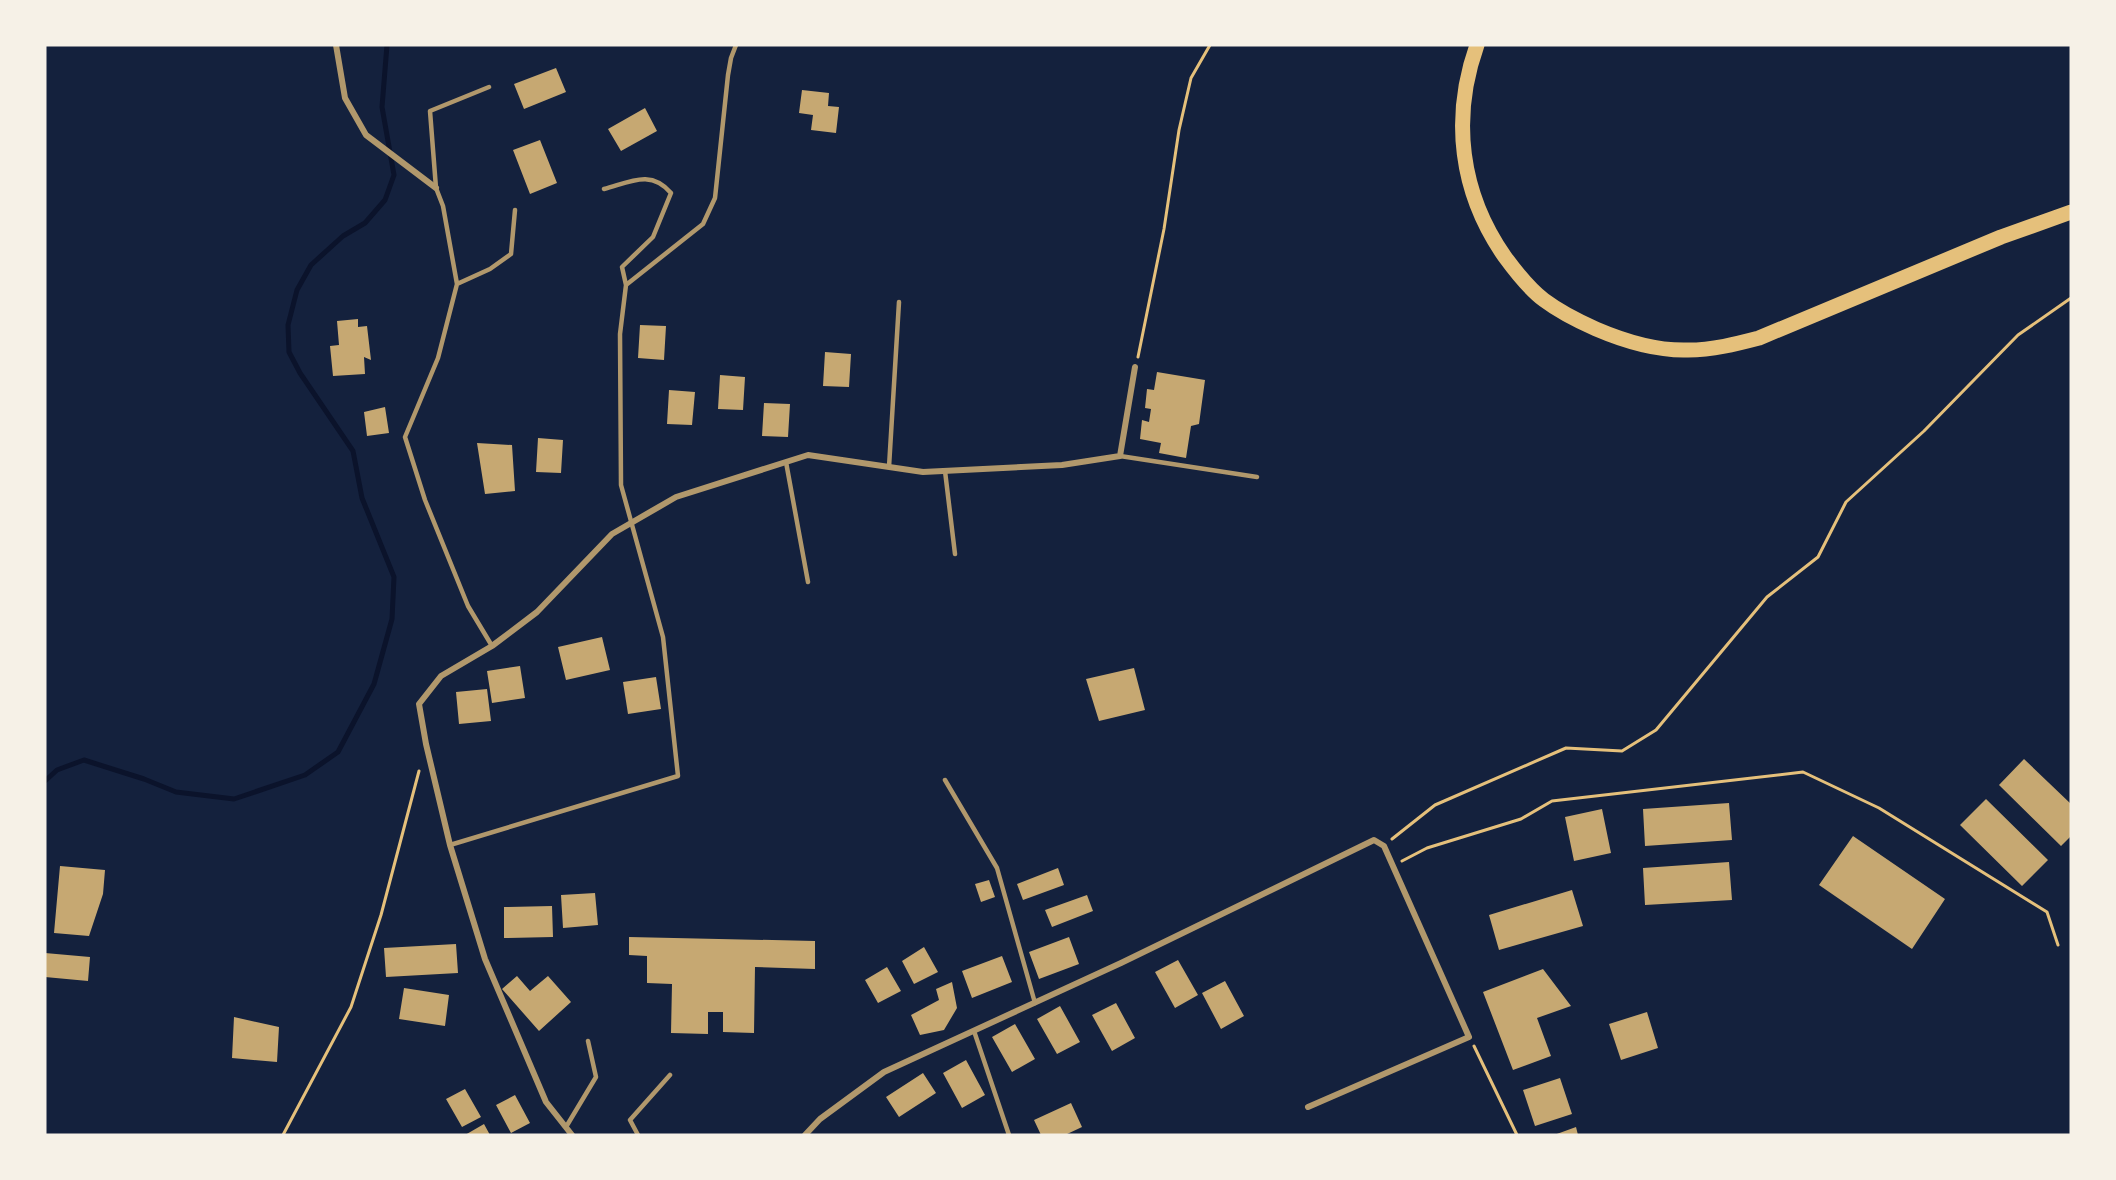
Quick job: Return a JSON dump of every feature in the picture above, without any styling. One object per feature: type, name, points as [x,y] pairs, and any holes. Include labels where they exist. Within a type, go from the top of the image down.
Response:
[{"type":"highway","points":[[1477,45],[1467,71],[1462,106],[1462,141],[1474,198],[1494,242],[1516,273],[1543,300],[1584,324],[1611,336],[1647,346],[1686,350],[1722,347],[1759,338],[2001,237],[2071,212]]},
{"type":"street","points":[[336,45],[345,98],[366,135],[436,188]]},
{"type":"street","points":[[572,1135],[546,1102],[485,958],[450,844],[426,744],[419,704],[441,676],[492,646],[537,612],[612,534],[676,497],[808,454],[923,472],[1062,465],[1120,456],[1136,367]]},
{"type":"street","points":[[804,1135],[820,1119],[884,1072],[1121,963],[1374,840],[1383,846],[1469,1036],[1308,1107]]},
{"type":"lane","points":[[626,285],[703,225],[715,198],[731,58],[736,45]]},
{"type":"lane","points":[[489,87],[430,111],[436,188],[443,206],[457,284],[438,358],[405,437],[425,500],[468,606],[492,646]]},
{"type":"lane","points":[[450,844],[678,776],[663,637],[621,485],[620,334],[626,285],[622,267],[653,237],[671,193],[663,183],[646,177],[604,189]]},
{"type":"lane","points":[[457,284],[490,269],[511,254],[515,210]]},
{"type":"lane","points":[[889,467],[899,302]]},
{"type":"lane","points":[[1120,456],[1257,477]]},
{"type":"lane","points":[[786,462],[808,582]]},
{"type":"lane","points":[[945,471],[955,554]]},
{"type":"lane","points":[[945,780],[997,868],[1035,1003]]},
{"type":"lane","points":[[974,1030],[1009,1135]]},
{"type":"lane","points":[[566,1127],[596,1077],[588,1041]]},
{"type":"lane","points":[[638,1135],[630,1120],[670,1075]]},
{"type":"path","points":[[1136,367],[1164,229],[1179,130],[1191,78],[1210,45]]},
{"type":"path","points":[[1383,846],[1435,805],[1566,748],[1622,751],[1656,730],[1767,597],[1818,556],[1846,502],[1924,431],[2018,335],[2071,298]]},
{"type":"path","points":[[283,1135],[351,1007],[381,915],[426,744]]},
{"type":"path","points":[[1392,866],[1427,848],[1521,819],[1552,801],[1803,772],[1879,808],[2047,912],[2058,945]]},
{"type":"path","points":[[1469,1036],[1517,1135]]},
{"type":"building","points":[[556,68],[566,92],[524,109],[514,84]]},
{"type":"building","points":[[802,90],[829,93],[828,106],[839,107],[836,133],[811,130],[813,115],[799,113]]},
{"type":"building","points":[[645,108],[657,131],[621,151],[608,129]]},
{"type":"building","points":[[540,140],[557,183],[530,194],[513,150]]},
{"type":"building","points":[[358,319],[358,327],[367,326],[371,360],[364,357],[365,374],[333,376],[330,346],[339,345],[337,321]]},
{"type":"building","points":[[640,325],[666,326],[664,360],[638,358]]},
{"type":"building","points":[[825,352],[851,354],[849,387],[823,386]]},
{"type":"building","points":[[1157,372],[1205,380],[1199,424],[1191,426],[1186,458],[1159,453],[1161,443],[1140,439],[1142,420],[1149,422],[1151,409],[1145,408],[1147,389],[1154,390]]},
{"type":"building","points":[[720,375],[745,377],[743,410],[718,409]]},
{"type":"building","points":[[669,390],[695,392],[692,425],[667,424]]},
{"type":"building","points":[[764,403],[790,404],[788,437],[762,436]]},
{"type":"building","points":[[385,407],[389,433],[367,436],[364,412]]},
{"type":"building","points":[[538,438],[563,440],[561,473],[536,472]]},
{"type":"building","points":[[477,443],[512,445],[515,491],[485,494]]},
{"type":"building","points":[[602,637],[610,670],[566,680],[558,647]]},
{"type":"building","points":[[520,666],[525,698],[492,703],[487,671]]},
{"type":"building","points":[[1134,668],[1145,710],[1099,721],[1086,679]]},
{"type":"building","points":[[656,677],[661,709],[628,714],[623,682]]},
{"type":"building","points":[[487,689],[491,721],[459,724],[456,692]]},
{"type":"building","points":[[2024,759],[2071,804],[2071,836],[2061,846],[1999,785]]},
{"type":"building","points":[[1986,799],[2048,860],[2022,886],[1960,825]]},
{"type":"building","points":[[1729,803],[1732,840],[1645,846],[1643,809]]},
{"type":"building","points":[[1602,809],[1611,853],[1574,861],[1565,817]]},
{"type":"building","points":[[1853,836],[1945,899],[1912,949],[1819,885]]},
{"type":"building","points":[[1729,862],[1732,900],[1645,905],[1643,868]]},
{"type":"building","points":[[60,866],[105,870],[103,894],[89,936],[54,933]]},
{"type":"building","points":[[1058,868],[1064,885],[1023,900],[1017,884]]},
{"type":"building","points":[[989,880],[995,897],[981,902],[975,884]]},
{"type":"building","points":[[1572,890],[1583,926],[1499,950],[1489,915]]},
{"type":"building","points":[[595,893],[598,925],[563,928],[561,895]]},
{"type":"building","points":[[1087,895],[1093,911],[1052,927],[1045,910]]},
{"type":"building","points":[[552,906],[553,937],[504,938],[504,907]]},
{"type":"building","points":[[629,937],[815,941],[815,969],[755,967],[754,1033],[723,1032],[723,1012],[708,1012],[708,1034],[671,1033],[672,984],[647,983],[647,956],[629,955]]},
{"type":"building","points":[[1069,937],[1079,964],[1039,979],[1029,952]]},
{"type":"building","points":[[456,944],[458,973],[386,977],[384,948]]},
{"type":"building","points":[[924,947],[938,972],[914,984],[902,961]]},
{"type":"building","points":[[45,953],[90,957],[88,981],[45,977]]},
{"type":"building","points":[[1002,956],[1012,982],[972,998],[962,971]]},
{"type":"building","points":[[1178,960],[1198,995],[1175,1008],[1155,972]]},
{"type":"building","points":[[887,967],[901,991],[878,1003],[865,980]]},
{"type":"building","points":[[1543,969],[1571,1006],[1537,1018],[1551,1056],[1513,1070],[1483,992]]},
{"type":"building","points":[[517,976],[530,991],[548,976],[571,1002],[539,1031],[502,989]]},
{"type":"building","points":[[1225,981],[1244,1016],[1221,1029],[1202,993]]},
{"type":"building","points":[[952,982],[957,1008],[944,1030],[920,1035],[911,1015],[939,1000],[936,989]]},
{"type":"building","points":[[404,988],[449,995],[445,1026],[399,1019]]},
{"type":"building","points":[[1116,1003],[1135,1038],[1112,1051],[1092,1015]]},
{"type":"building","points":[[1060,1006],[1080,1042],[1057,1054],[1037,1019]]},
{"type":"building","points":[[1647,1012],[1658,1048],[1621,1060],[1609,1024]]},
{"type":"building","points":[[234,1017],[279,1027],[277,1062],[232,1058]]},
{"type":"building","points":[[1015,1024],[1035,1059],[1012,1072],[992,1037]]},
{"type":"building","points":[[966,1060],[985,1095],[962,1108],[943,1073]]},
{"type":"building","points":[[923,1073],[936,1093],[899,1117],[886,1097]]},
{"type":"building","points":[[1560,1078],[1572,1114],[1535,1126],[1523,1090]]},
{"type":"building","points":[[465,1089],[481,1117],[462,1127],[446,1099]]},
{"type":"building","points":[[515,1095],[530,1123],[511,1133],[496,1105]]},
{"type":"building","points":[[1071,1103],[1082,1127],[1065,1135],[1041,1135],[1034,1120]]},
{"type":"building","points":[[484,1124],[490,1135],[465,1135]]},
{"type":"building","points":[[1576,1127],[1578,1135],[1554,1135]]},
{"type":"waterway","points":[[45,781],[57,770],[84,760],[176,792],[234,799],[305,775],[338,752],[374,684],[392,619],[394,577],[362,498],[353,451],[300,373],[289,352],[288,325],[297,290],[311,265],[343,236],[365,223],[385,200],[394,175],[382,107],[387,45]]}]
